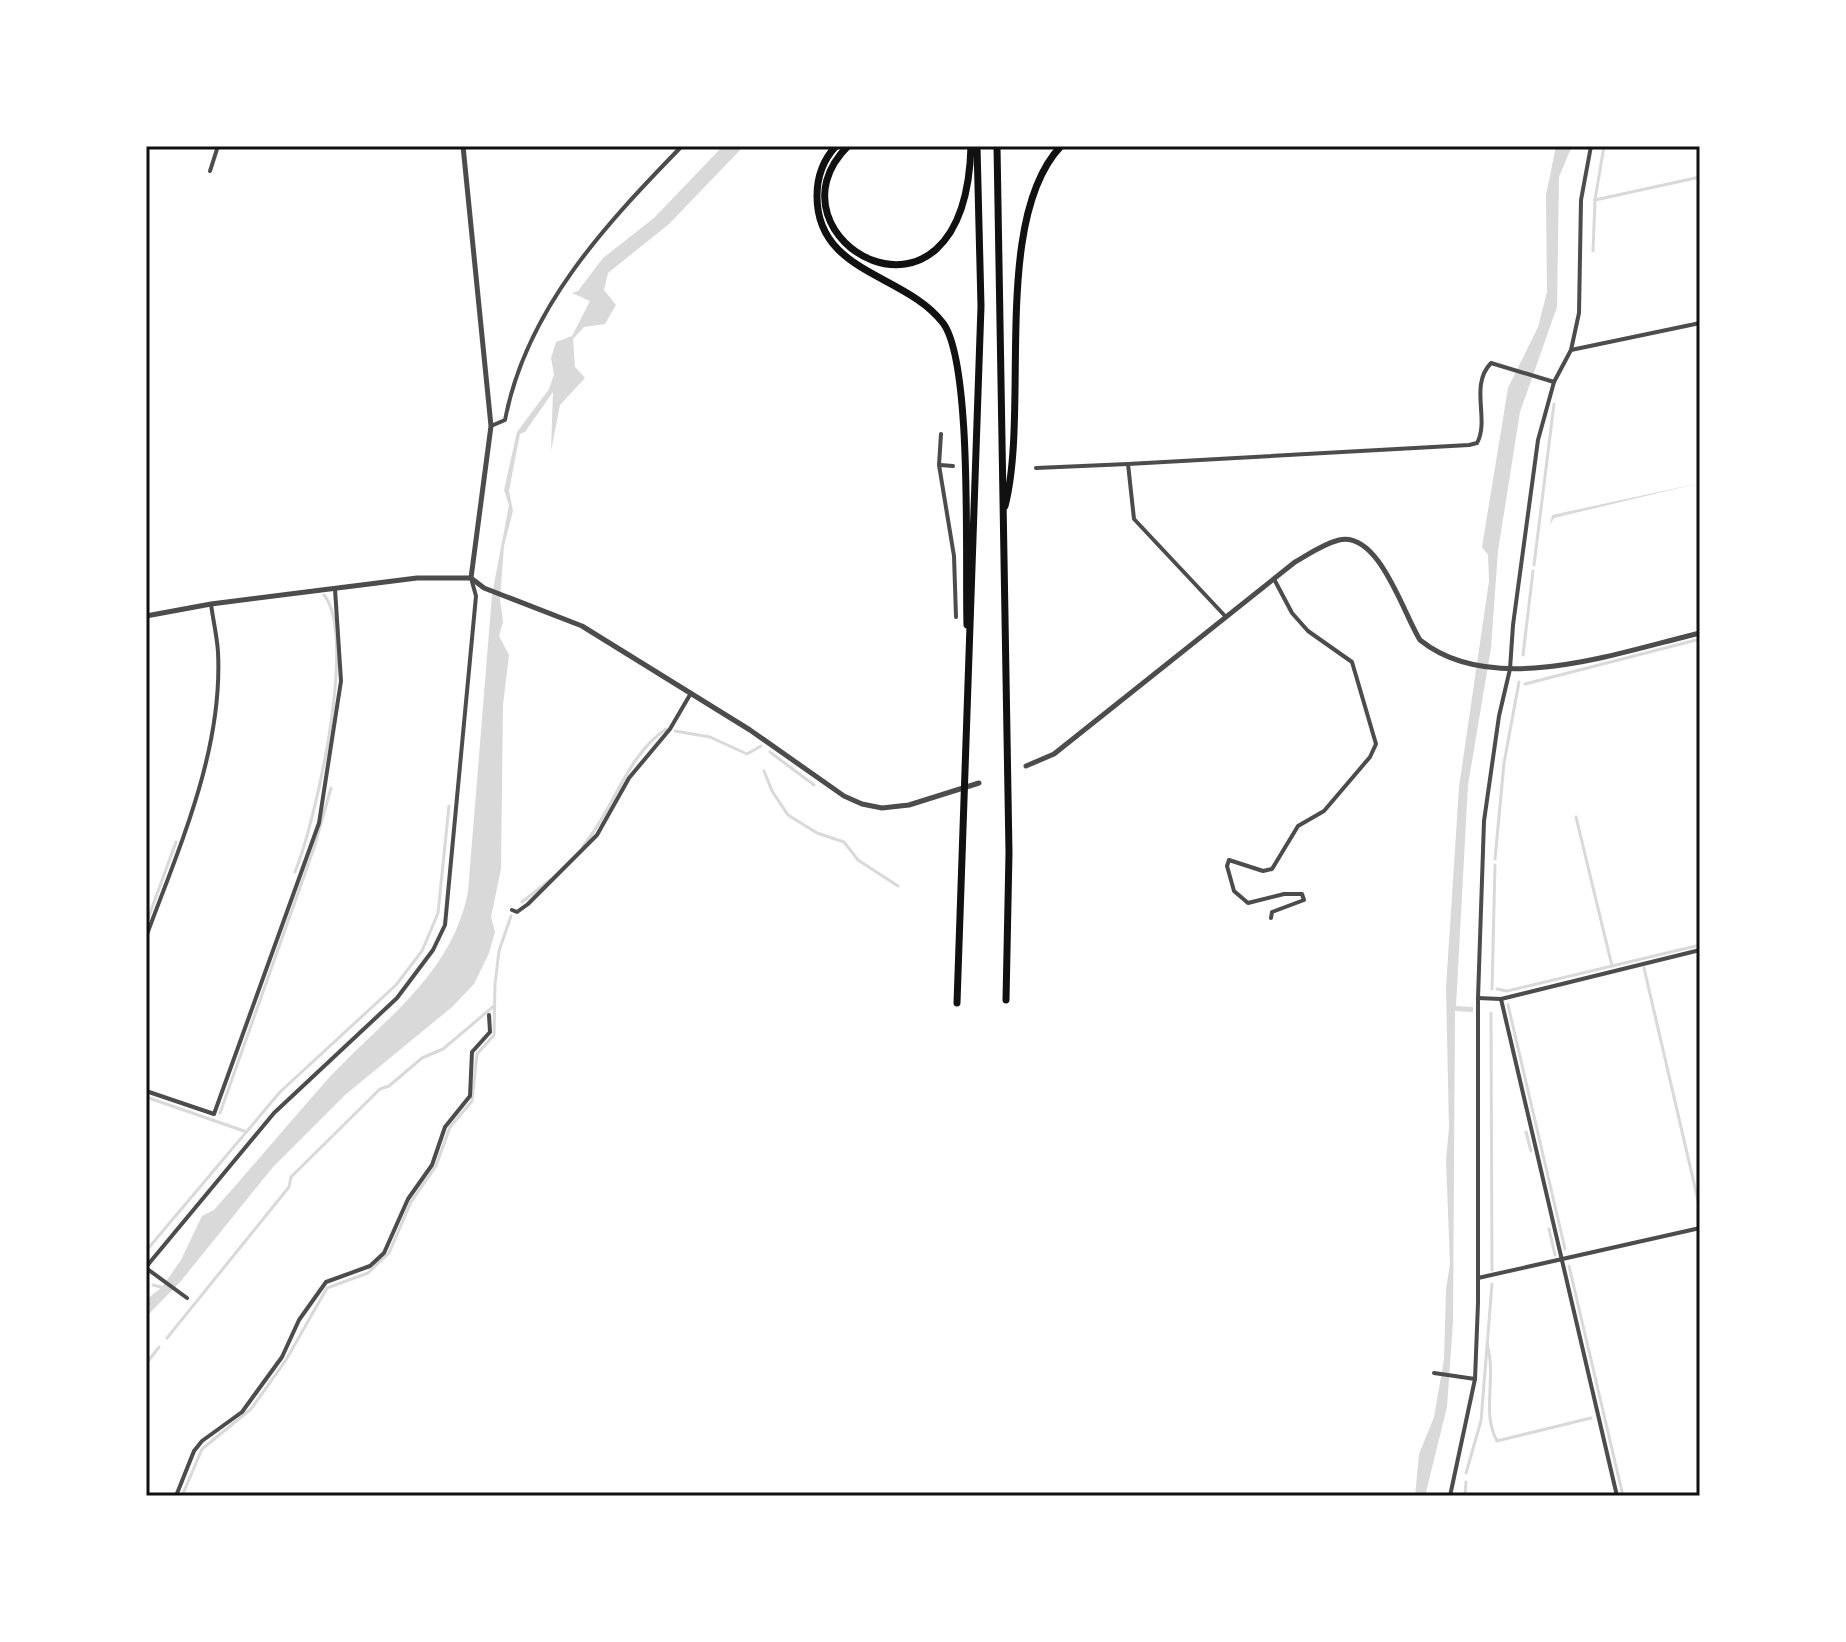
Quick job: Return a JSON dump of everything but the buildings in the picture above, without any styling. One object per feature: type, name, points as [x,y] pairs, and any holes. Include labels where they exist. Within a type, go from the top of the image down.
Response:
[{"type":"highway","points":[[836,146],[820,170],[817,187],[817,208],[826,234],[849,262],[926,306],[944,324],[955,345],[962,387],[970,676]]},
{"type":"highway","points":[[848,146],[827,180],[827,209],[833,228],[843,243],[858,255],[889,266],[926,258],[947,240],[965,202],[974,146]]},
{"type":"highway","points":[[957,1003],[981,306],[974,146]]},
{"type":"highway","points":[[997,146],[1009,853],[1006,1000]]},
{"type":"highway","points":[[1002,516],[1011,481],[1015,352],[1026,226],[1040,175],[1061,146]]},
{"type":"street","points":[[210,171],[218,146]]},
{"type":"street","points":[[184,1297],[147,1269],[274,1113],[397,998],[433,950],[445,925],[476,596],[471,578],[491,426],[463,146]]},
{"type":"street","points":[[491,426],[505,420],[521,366],[570,273],[597,236],[682,146]]},
{"type":"street","points":[[1450,1496],[1475,1379],[1478,998],[1484,821],[1497,730],[1510,669],[1538,440],[1554,382],[1571,350],[1579,313],[1581,200],[1591,146]]},
{"type":"street","points":[[1571,350],[1700,323]]},
{"type":"street","points":[[1036,468],[1477,443],[1481,436],[1479,396],[1484,370],[1491,363],[1554,382]]},
{"type":"street","points":[[941,434],[939,465],[954,556],[956,617]]},
{"type":"street","points":[[1128,464],[1134,519],[1226,617]]},
{"type":"street","points":[[939,465],[953,466]]},
{"type":"street","points":[[1026,766],[1054,754],[1274,579],[1322,547],[1354,539],[1379,559],[1420,640],[1430,648],[1462,661],[1510,669],[1559,666],[1700,633]]},
{"type":"street","points":[[146,616],[211,604],[417,578],[471,578],[484,588],[582,626],[691,693],[844,796],[862,804],[882,808],[909,805],[979,783]]},
{"type":"street","points":[[1271,918],[1272,912],[1304,900],[1302,894],[1284,894],[1248,903],[1234,891],[1227,866],[1229,860],[1263,871],[1272,869],[1298,826],[1324,811],[1370,757],[1376,744],[1352,662],[1308,631],[1292,613],[1274,579]]},
{"type":"street","points":[[146,1091],[214,1114],[319,823],[341,681],[335,589]]},
{"type":"street","points":[[146,937],[202,780],[215,704],[218,652],[211,604]]},
{"type":"street","points":[[512,910],[517,912],[528,904],[597,835],[629,778],[670,729],[691,693]]},
{"type":"street","points":[[1478,998],[1501,999],[1700,950]]},
{"type":"street","points":[[1501,999],[1617,1496]]},
{"type":"street","points":[[176,1496],[194,1451],[202,1441],[242,1412],[282,1357],[299,1320],[326,1282],[370,1266],[384,1253],[408,1199],[432,1165],[445,1127],[470,1096],[472,1052],[490,1032],[489,1015]]},
{"type":"street","points":[[1478,1278],[1700,1228]]},
{"type":"street","points":[[1434,1373],[1475,1379]]},
{"type":"shaded area","points":[[723,146],[744,146],[669,224],[608,273],[604,290],[616,305],[605,324],[584,327],[573,339],[575,367],[585,378],[560,405],[551,451],[553,392],[525,432],[520,434],[509,491],[513,511],[504,546],[500,599],[503,622],[499,636],[509,655],[503,705],[501,869],[491,917],[495,932],[474,984],[452,1007],[345,1095],[273,1167],[181,1281],[146,1317],[146,1300],[162,1287],[181,1260],[202,1216],[214,1210],[327,1080],[412,995],[447,949],[468,892],[492,595],[509,505],[504,490],[517,432],[549,389],[554,374],[551,358],[556,342],[572,336],[590,301],[572,293],[578,291],[603,258],[654,218]]},
{"type":"shaded area","points":[[1556,146],[1572,146],[1559,177],[1557,307],[1520,412],[1498,551],[1491,648],[1468,785],[1456,1006],[1473,1007],[1473,1012],[1455,1011],[1453,1322],[1447,1407],[1425,1496],[1415,1496],[1419,1454],[1434,1417],[1444,1359],[1446,1289],[1450,1264],[1446,1160],[1449,1128],[1446,988],[1459,787],[1489,581],[1488,555],[1482,547],[1508,388],[1538,327],[1547,292],[1546,195]]},
{"type":"shaded area","points":[[1700,483],[1554,518],[1550,525],[1552,515]]},
{"type":"waterway","points":[[1593,251],[1595,200],[1604,146]]},
{"type":"waterway","points":[[1595,200],[1700,177]]},
{"type":"waterway","points":[[1534,565],[1554,404]]},
{"type":"waterway","points":[[1523,655],[1533,571]]},
{"type":"waterway","points":[[295,872],[322,774],[335,688],[337,649],[333,617],[324,595]]},
{"type":"waterway","points":[[1525,684],[1700,639]]},
{"type":"waterway","points":[[1495,859],[1504,763],[1519,682]]},
{"type":"waterway","points":[[583,846],[640,754],[666,729]]},
{"type":"waterway","points":[[675,731],[710,737],[747,754],[761,746]]},
{"type":"waterway","points":[[770,752],[814,785]]},
{"type":"waterway","points":[[764,771],[772,791],[788,815],[817,833],[844,842],[858,860],[898,886]]},
{"type":"waterway","points":[[220,1113],[314,848],[331,788]]},
{"type":"waterway","points":[[146,1251],[280,1092],[396,985],[422,951],[438,913],[449,806]]},
{"type":"waterway","points":[[1576,817],[1612,966]]},
{"type":"waterway","points":[[146,924],[176,842]]},
{"type":"waterway","points":[[1492,989],[1495,865]]},
{"type":"waterway","points":[[522,902],[550,880]]},
{"type":"waterway","points":[[182,1496],[202,1449],[251,1409],[286,1360],[327,1288],[368,1273],[389,1253],[411,1202],[436,1166],[450,1127],[472,1101],[477,1054],[494,1035],[499,951],[511,916]]},
{"type":"waterway","points":[[1497,989],[1507,991],[1700,945]]},
{"type":"waterway","points":[[1644,968],[1700,1209]]},
{"type":"waterway","points":[[1508,1005],[1565,1249]]},
{"type":"waterway","points":[[167,1338],[289,1187],[291,1177],[380,1089],[389,1086],[422,1058],[443,1049],[494,1006]]},
{"type":"waterway","points":[[1491,1013],[1492,1270]]},
{"type":"waterway","points":[[146,1097],[244,1131]]},
{"type":"waterway","points":[[1526,1132],[1531,1151]]},
{"type":"waterway","points":[[1549,1229],[1555,1255]]},
{"type":"waterway","points":[[1569,1266],[1623,1496]]},
{"type":"waterway","points":[[1466,1473],[1481,1421],[1492,1284]]},
{"type":"waterway","points":[[153,1285],[165,1288]]},
{"type":"waterway","points":[[1487,1344],[1491,1369],[1490,1418],[1497,1441],[1591,1418]]},
{"type":"waterway","points":[[146,1364],[159,1347]]},
{"type":"waterway","points":[[1465,1496],[1466,1482]]}]
